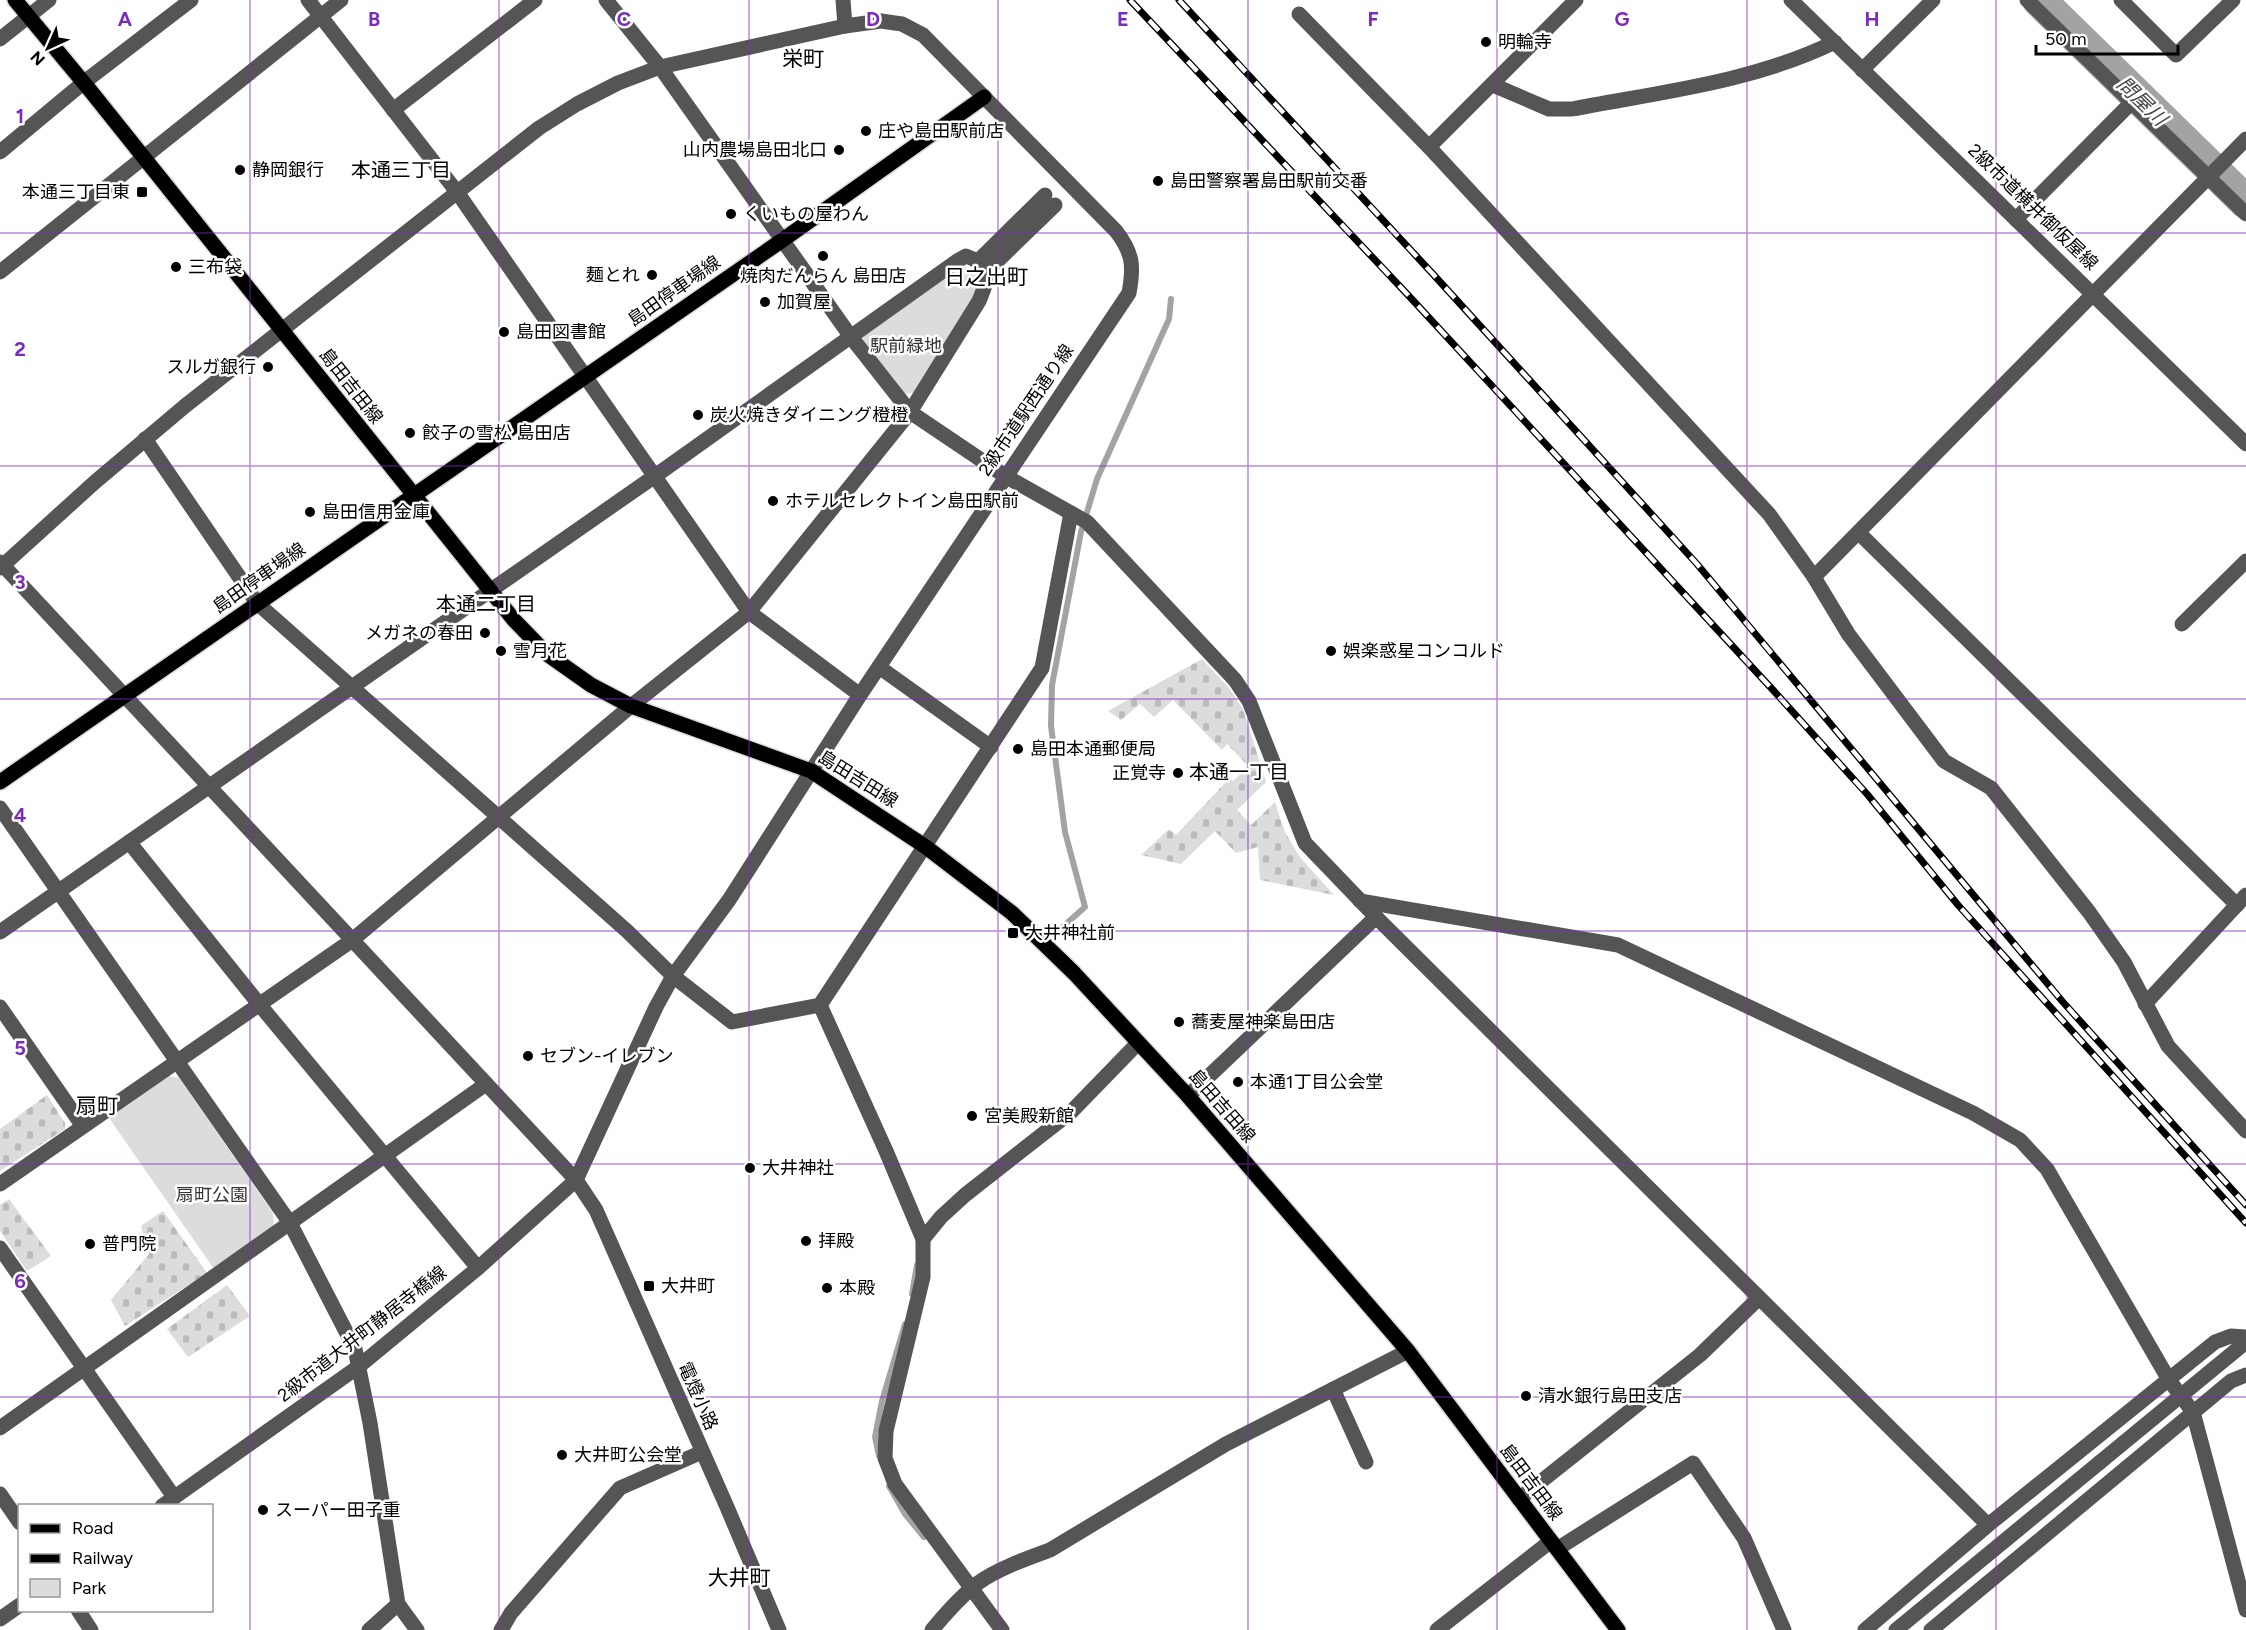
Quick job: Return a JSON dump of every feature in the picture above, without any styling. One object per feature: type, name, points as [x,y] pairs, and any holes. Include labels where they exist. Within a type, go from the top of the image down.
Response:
[{"type":"main road","name":"島田吉田線","points":[[15,0],[489,590],[547,654],[591,685],[631,706],[811,771],[926,847],[1012,913],[1074,973],[1188,1096],[1408,1351],[1618,1630]]},
{"type":"main road","name":"島田停車場線","points":[[0,782],[984,97]]},
{"type":"street","points":[[0,39],[49,0]]},
{"type":"street","points":[[0,152],[191,0]]},
{"type":"street","points":[[308,0],[457,192],[749,612],[860,695]]},
{"type":"street","points":[[0,272],[341,0]]},
{"type":"street","points":[[393,110],[535,0]]},
{"type":"street","points":[[606,0],[660,67],[851,337],[910,412],[1005,476],[1087,522],[1235,680],[1249,701],[1305,843],[1360,902],[1988,1525]]},
{"type":"street","points":[[843,0],[844,26]]},
{"type":"street","points":[[1429,147],[1576,0]]},
{"type":"street","name":"2級市道横井御仮屋線","points":[[1791,0],[2095,294],[2246,444]]},
{"type":"street","points":[[1862,70],[1933,0]]},
{"type":"street","points":[[2027,0],[2246,214]]},
{"type":"street","points":[[2121,0],[2176,55],[2233,0]]},
{"type":"street","points":[[1299,14],[1429,147],[1769,514],[1814,577],[1849,635],[1944,761],[1991,788],[2089,912],[2124,962],[2168,1046],[2246,1131]]},
{"type":"street","points":[[1,565],[145,439],[281,329],[549,122],[618,83],[660,67],[844,26],[881,21],[902,24],[923,34],[984,97]]},
{"type":"street","points":[[1493,84],[1549,109],[1572,109],[1749,75],[1805,57],[1835,42]]},
{"type":"street","name":"2級市道駅西通り線","points":[[576,1180],[656,1007],[673,976],[729,900],[860,695],[1129,293],[1133,269],[1127,245],[1116,231],[984,97]]},
{"type":"street","points":[[2016,219],[2132,102]]},
{"type":"street","points":[[1814,577],[1860,534],[2246,139]]},
{"type":"street","points":[[982,266],[1050,200]]},
{"type":"street","points":[[0,932],[655,476],[957,261],[966,256],[982,266],[987,283],[979,301],[910,412],[749,612],[631,706],[351,941],[82,1125],[0,1184]]},
{"type":"street","points":[[145,439],[257,603],[627,932],[673,976],[732,1022],[820,1005],[926,847],[1042,668],[1071,513]]},
{"type":"street","points":[[1860,534],[2241,900],[2145,1004]]},
{"type":"street","points":[[2182,624],[2246,561]]},
{"type":"street","name":"電燈小路","points":[[1,565],[576,1180],[596,1210],[779,1630]]},
{"type":"street","points":[[879,667],[991,747]]},
{"type":"street","points":[[0,808],[290,1223],[355,1349],[370,1423],[399,1604],[417,1630]]},
{"type":"street","points":[[129,842],[259,1004],[478,1268]]},
{"type":"street","points":[[1360,902],[1618,945],[1973,1113],[2020,1140],[2047,1169],[2169,1380],[2193,1412],[2246,1610]]},
{"type":"street","points":[[1188,1096],[1376,917]]},
{"type":"street","points":[[820,1005],[923,1239],[923,1277],[886,1431],[885,1458],[895,1484],[1002,1630]]},
{"type":"street","points":[[0,1007],[82,1125]]},
{"type":"street","points":[[923,1239],[941,1217],[965,1195],[1071,1112],[1137,1042]]},
{"type":"street","points":[[0,1428],[486,1084]]},
{"type":"street","name":"2級市道大井町静居寺橋線","points":[[168,1501],[358,1367],[478,1268],[576,1180]]},
{"type":"street","points":[[0,1248],[85,1368],[168,1501]]},
{"type":"street","points":[[1519,1499],[1700,1355],[1759,1298]]},
{"type":"street","points":[[1865,1630],[1988,1525],[2215,1342],[2231,1336],[2246,1339]]},
{"type":"street","points":[[1896,1630],[2246,1339]]},
{"type":"street","points":[[932,1630],[979,1582],[1029,1557],[1050,1550],[1226,1444],[1408,1351]]},
{"type":"street","points":[[1937,1628],[2193,1412],[2231,1381],[2246,1375]]},
{"type":"street","points":[[1333,1389],[1366,1462]]},
{"type":"street","points":[[501,1630],[510,1613],[620,1488],[702,1452]]},
{"type":"street","points":[[1437,1630],[1554,1545],[1693,1463],[1744,1538],[1784,1630]]},
{"type":"street","points":[[0,1494],[18,1520]]},
{"type":"street","points":[[369,1630],[399,1604]]},
{"type":"street","points":[[0,1619],[18,1606]]},
{"type":"street","points":[[79,1612],[91,1630]]},
{"type":"green space","name":"駅前緑地","points":[[961,267],[974,270],[982,283],[916,392],[901,395],[861,343],[864,334]]},
{"type":"green space","points":[[1202,659],[1229,688],[1243,709],[1266,782],[1237,810],[1251,825],[1275,802],[1285,832],[1299,856],[1334,895],[1260,880],[1258,847],[1236,853],[1215,831],[1181,864],[1141,855],[1169,829],[1176,835],[1225,783],[1210,767],[1215,763],[1233,781],[1248,766],[1227,744],[1222,750],[1173,700],[1154,717],[1140,704],[1121,720],[1108,711]]},
{"type":"green space","name":"扇町公園","points":[[169,1076],[179,1078],[273,1213],[274,1225],[214,1269],[109,1118]]},
{"type":"green space","points":[[47,1095],[65,1123],[65,1129],[0,1171],[0,1129]]},
{"type":"green space","points":[[9,1199],[51,1256],[27,1271],[0,1231],[0,1205]]},
{"type":"green space","points":[[163,1211],[207,1273],[125,1326],[111,1300],[149,1254],[141,1226]]},
{"type":"green space","points":[[227,1285],[250,1316],[188,1357],[167,1329]]},
{"type":"waterway","name":"問屋川","points":[[2039,0],[2246,202]]},
{"type":"waterway","points":[[1057,932],[1085,907],[1065,832],[1051,726],[1052,685],[1081,532],[1097,479],[1169,319],[1171,299]]},
{"type":"waterway","points":[[912,1294],[917,1265]]},
{"type":"waterway","points":[[879,1456],[875,1437],[882,1401],[905,1324]]},
{"type":"waterway","points":[[889,1486],[905,1514],[924,1537]]},
{"type":"railway","points":[[1130,0],[1408,295],[1773,690],[1867,794],[1958,905],[2246,1223]]},
{"type":"railway","points":[[1179,0],[1697,564],[2062,1001],[2246,1205]]},
{"type":"place","name":"明輪寺","points":[[1486,42]]},
{"type":"place","name":"庄や島田駅前店","points":[[866,131]]},
{"type":"place","name":"山内農場島田北口","points":[[839,150]]},
{"type":"place","name":"静岡銀行","points":[[240,170]]},
{"type":"place","name":"島田警察署島田駅前交番","points":[[1158,181]]},
{"type":"place","name":"本通三丁目東","points":[[142,192]]},
{"type":"place","name":"くいもの屋わん","points":[[731,214]]},
{"type":"place","name":"焼肉だんらん 島田店","points":[[823,256]]},
{"type":"place","name":"三布袋","points":[[176,267]]},
{"type":"place","name":"麺とれ","points":[[652,275]]},
{"type":"place","name":"加賀屋","points":[[765,302]]},
{"type":"place","name":"島田図書館","points":[[504,332]]},
{"type":"place","name":"スルガ銀行","points":[[268,367]]},
{"type":"place","name":"炭火焼きダイニング橙橙","points":[[698,415]]},
{"type":"place","name":"餃子の雪松 島田店","points":[[410,433]]},
{"type":"place","name":"ホテルセレクトイン島田駅前","points":[[773,501]]},
{"type":"place","name":"島田信用金庫","points":[[310,512]]},
{"type":"place","name":"メガネの春田","points":[[485,633]]},
{"type":"place","name":"雪月花","points":[[501,651]]},
{"type":"place","name":"娯楽惑星コンコルド","points":[[1331,651]]},
{"type":"place","name":"島田本通郵便局","points":[[1018,749]]},
{"type":"place","name":"正覚寺","points":[[1178,773]]},
{"type":"place","name":"大井神社前","points":[[1013,933]]},
{"type":"place","name":"蕎麦屋神楽島田店","points":[[1179,1022]]},
{"type":"place","name":"セブン-イレブン","points":[[528,1056]]},
{"type":"place","name":"本通1丁目公会堂","points":[[1238,1082]]},
{"type":"place","name":"宮美殿新館","points":[[972,1116]]},
{"type":"place","name":"大井神社","points":[[750,1168]]},
{"type":"place","name":"拝殿","points":[[806,1241]]},
{"type":"place","name":"普門院","points":[[90,1244]]},
{"type":"place","name":"大井町","points":[[649,1286]]},
{"type":"place","name":"本殿","points":[[827,1288]]},
{"type":"place","name":"清水銀行島田支店","points":[[1526,1396]]},
{"type":"place","name":"大井町公会堂","points":[[562,1455]]},
{"type":"place","name":"スーパー田子重","points":[[263,1510]]},
{"type":"district","name":"栄町","points":[[803,59]]},
{"type":"district","name":"本通三丁目","points":[[401,170]]},
{"type":"district","name":"日之出町","points":[[986,277]]},
{"type":"district","name":"本通二丁目","points":[[486,604]]},
{"type":"district","name":"本通一丁目","points":[[1239,772]]},
{"type":"district","name":"扇町","points":[[97,1106]]},
{"type":"district","name":"大井町","points":[[739,1578]]}]
